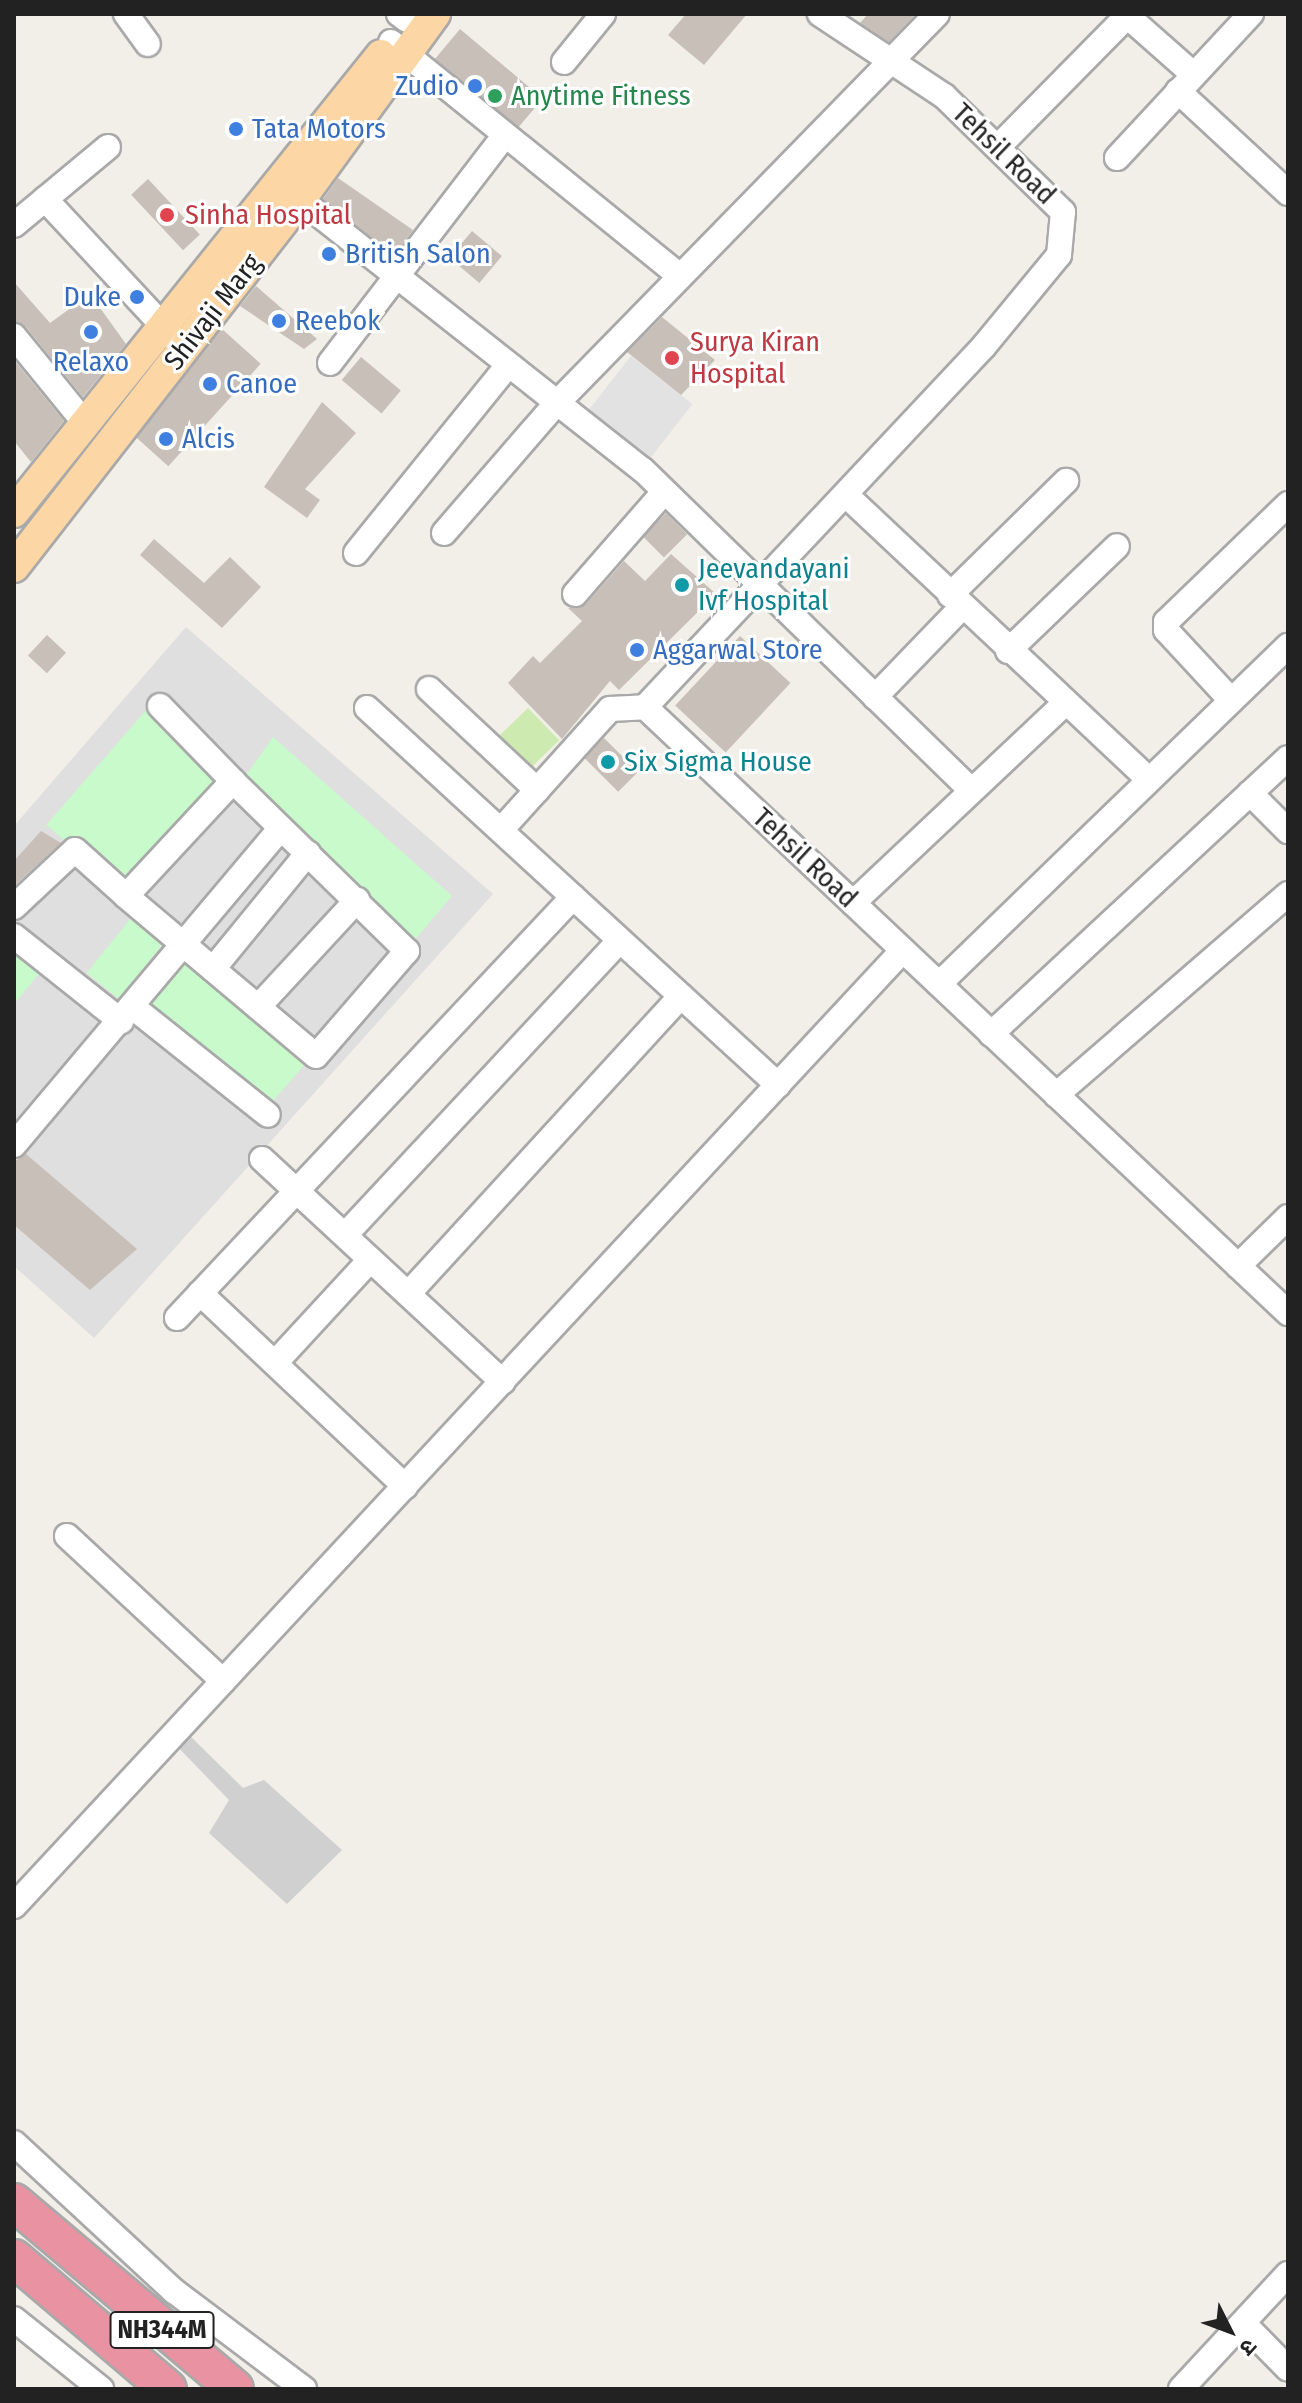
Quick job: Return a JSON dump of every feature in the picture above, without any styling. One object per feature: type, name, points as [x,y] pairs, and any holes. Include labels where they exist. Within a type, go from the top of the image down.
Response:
[{"type":"highway","name":"NH344M","points":[[14,2202],[90,2271],[235,2389]]},
{"type":"highway","name":"NH344M","points":[[14,2258],[65,2305],[168,2389]]},
{"type":"main road","name":"Shivaji Marg","points":[[14,511],[277,179],[408,27]]},
{"type":"main road","name":"Shivaji Marg","points":[[14,567],[300,200],[408,27]]},
{"type":"street","points":[[126,14],[148,44]]},
{"type":"street","points":[[564,62],[603,14]]},
{"type":"street","name":"Tehsil Road","points":[[820,14],[944,96],[1063,212],[1059,255],[761,588],[645,707],[1288,1313]]},
{"type":"street","points":[[444,533],[554,406],[937,14]]},
{"type":"street","points":[[1117,158],[1251,14]]},
{"type":"street","points":[[998,147],[1126,15],[1288,193]]},
{"type":"street","points":[[408,27],[504,136],[680,276]]},
{"type":"street","points":[[330,363],[504,136]]},
{"type":"street","points":[[14,225],[108,147]]},
{"type":"street","points":[[277,179],[506,368],[664,492],[970,789]]},
{"type":"street","points":[[45,199],[159,327],[185,347]]},
{"type":"street","points":[[14,336],[85,423]]},
{"type":"street","points":[[356,553],[506,368]]},
{"type":"street","points":[[875,697],[956,601],[1066,481]]},
{"type":"street","points":[[575,594],[664,492]]},
{"type":"street","points":[[846,495],[1063,705],[1105,734],[1147,778]]},
{"type":"street","points":[[1230,699],[1166,630],[1166,622],[1288,504]]},
{"type":"street","points":[[1008,651],[1117,546]]},
{"type":"street","points":[[939,984],[1147,778],[1288,646]]},
{"type":"street","points":[[429,689],[537,790]]},
{"type":"street","points":[[853,903],[970,789],[1063,705]]},
{"type":"street","points":[[14,907],[72,849],[311,1054],[320,1054],[407,951],[160,706]]},
{"type":"street","points":[[501,830],[610,709],[645,707]]},
{"type":"street","points":[[367,708],[778,1085]]},
{"type":"street","points":[[991,1034],[1288,758]]},
{"type":"street","points":[[126,896],[233,781]]},
{"type":"street","points":[[1250,793],[1288,831]]},
{"type":"street","points":[[14,1145],[128,1014],[281,828]]},
{"type":"street","points":[[213,969],[308,853]]},
{"type":"street","points":[[1056,1095],[1288,894]]},
{"type":"street","points":[[177,1318],[573,897]]},
{"type":"street","points":[[258,1007],[357,900]]},
{"type":"street","points":[[14,936],[268,1115]]},
{"type":"street","points":[[346,1234],[619,941]]},
{"type":"street","points":[[14,1906],[903,950]]},
{"type":"street","points":[[408,1294],[681,996]]},
{"type":"street","points":[[262,1159],[503,1382]]},
{"type":"street","points":[[1238,1266],[1288,1217]]},
{"type":"street","points":[[275,1363],[370,1260]]},
{"type":"street","points":[[200,1293],[405,1486]]},
{"type":"street","points":[[67,1536],[223,1681]]},
{"type":"street","points":[[14,2143],[174,2291],[304,2389]]},
{"type":"street","points":[[1181,2389],[1288,2274]]},
{"type":"street","points":[[14,2319],[101,2389]]},
{"type":"street","points":[[1243,2323],[1288,2369]]},
{"type":"shaded area","points":[[631,356],[692,404],[644,466],[582,418]]},
{"type":"shaded area","points":[[186,627],[493,894],[94,1338],[14,1266],[14,826]]},
{"type":"shaded area","points":[[182,1728],[243,1788],[264,1780],[342,1850],[287,1904],[209,1833],[229,1800],[171,1740]]},
{"type":"green space","points":[[154,701],[239,774],[131,898],[46,825]]},
{"type":"green space","points":[[528,708],[559,740],[531,767],[500,735]]},
{"type":"green space","points":[[273,737],[452,896],[413,942],[242,781]]},
{"type":"green space","points":[[132,917],[164,943],[119,999],[87,973]]},
{"type":"green space","points":[[14,943],[43,969],[14,1004]]},
{"type":"green space","points":[[191,956],[309,1059],[266,1110],[147,1007]]},
{"type":"building","points":[[686,14],[747,14],[704,65],[668,35]]},
{"type":"building","points":[[868,14],[916,14],[889,42],[860,23]]},
{"type":"building","points":[[460,29],[543,98],[518,128],[435,59]]},
{"type":"building","points":[[338,178],[413,230],[394,255],[323,199]]},
{"type":"building","points":[[148,179],[200,235],[183,250],[131,195]]},
{"type":"building","points":[[472,231],[502,256],[479,283],[450,258]]},
{"type":"building","points":[[14,282],[50,323],[90,294],[126,344],[83,397],[26,327],[14,321]]},
{"type":"building","name":"Reebok","points":[[256,286],[317,339],[304,349],[240,306]]},
{"type":"building","points":[[662,317],[715,360],[681,395],[627,352]]},
{"type":"building","points":[[222,329],[261,364],[168,466],[130,432]]},
{"type":"building","points":[[361,357],[401,390],[382,413],[342,380]]},
{"type":"building","points":[[14,360],[64,421],[31,462],[14,441]]},
{"type":"building","points":[[322,402],[356,433],[305,489],[320,500],[307,518],[264,487]]},
{"type":"building","points":[[666,513],[687,534],[664,558],[643,536]]},
{"type":"building","points":[[154,539],[204,583],[230,557],[261,587],[222,628],[140,555]]},
{"type":"building","points":[[671,554],[716,594],[619,690],[610,681],[562,739],[508,683],[533,656],[540,663],[582,621],[568,608],[586,604],[624,561],[645,581]]},
{"type":"building","points":[[47,635],[66,653],[47,673],[28,655]]},
{"type":"building","points":[[740,636],[790,683],[726,753],[675,705]]},
{"type":"building","name":"Six Sigma House","points":[[604,738],[638,772],[618,792],[584,758]]},
{"type":"building","points":[[41,831],[61,843],[14,886],[14,861]]},
{"type":"building","points":[[26,1154],[137,1249],[90,1290],[14,1225],[14,1162]]},
{"type":"place","name":"Zudio","points":[[475,86]]},
{"type":"place","name":"Anytime Fitness","points":[[495,96]]},
{"type":"place","name":"Tata Motors","points":[[236,129]]},
{"type":"place","name":"Sinha Hospital","points":[[167,215]]},
{"type":"place","name":"British Salon","points":[[329,254]]},
{"type":"place","name":"Duke","points":[[137,297]]},
{"type":"place","name":"Reebok","points":[[279,321]]},
{"type":"place","name":"Relaxo","points":[[91,332]]},
{"type":"place","name":"Surya Kiran Hospital","points":[[672,358]]},
{"type":"place","name":"Canoe","points":[[210,384]]},
{"type":"place","name":"Alcis","points":[[166,439]]},
{"type":"place","name":"Jeevandayani Ivf Hospital","points":[[682,585]]},
{"type":"place","name":"Aggarwal Store","points":[[637,650]]},
{"type":"place","name":"Six Sigma House","points":[[608,762]]}]
